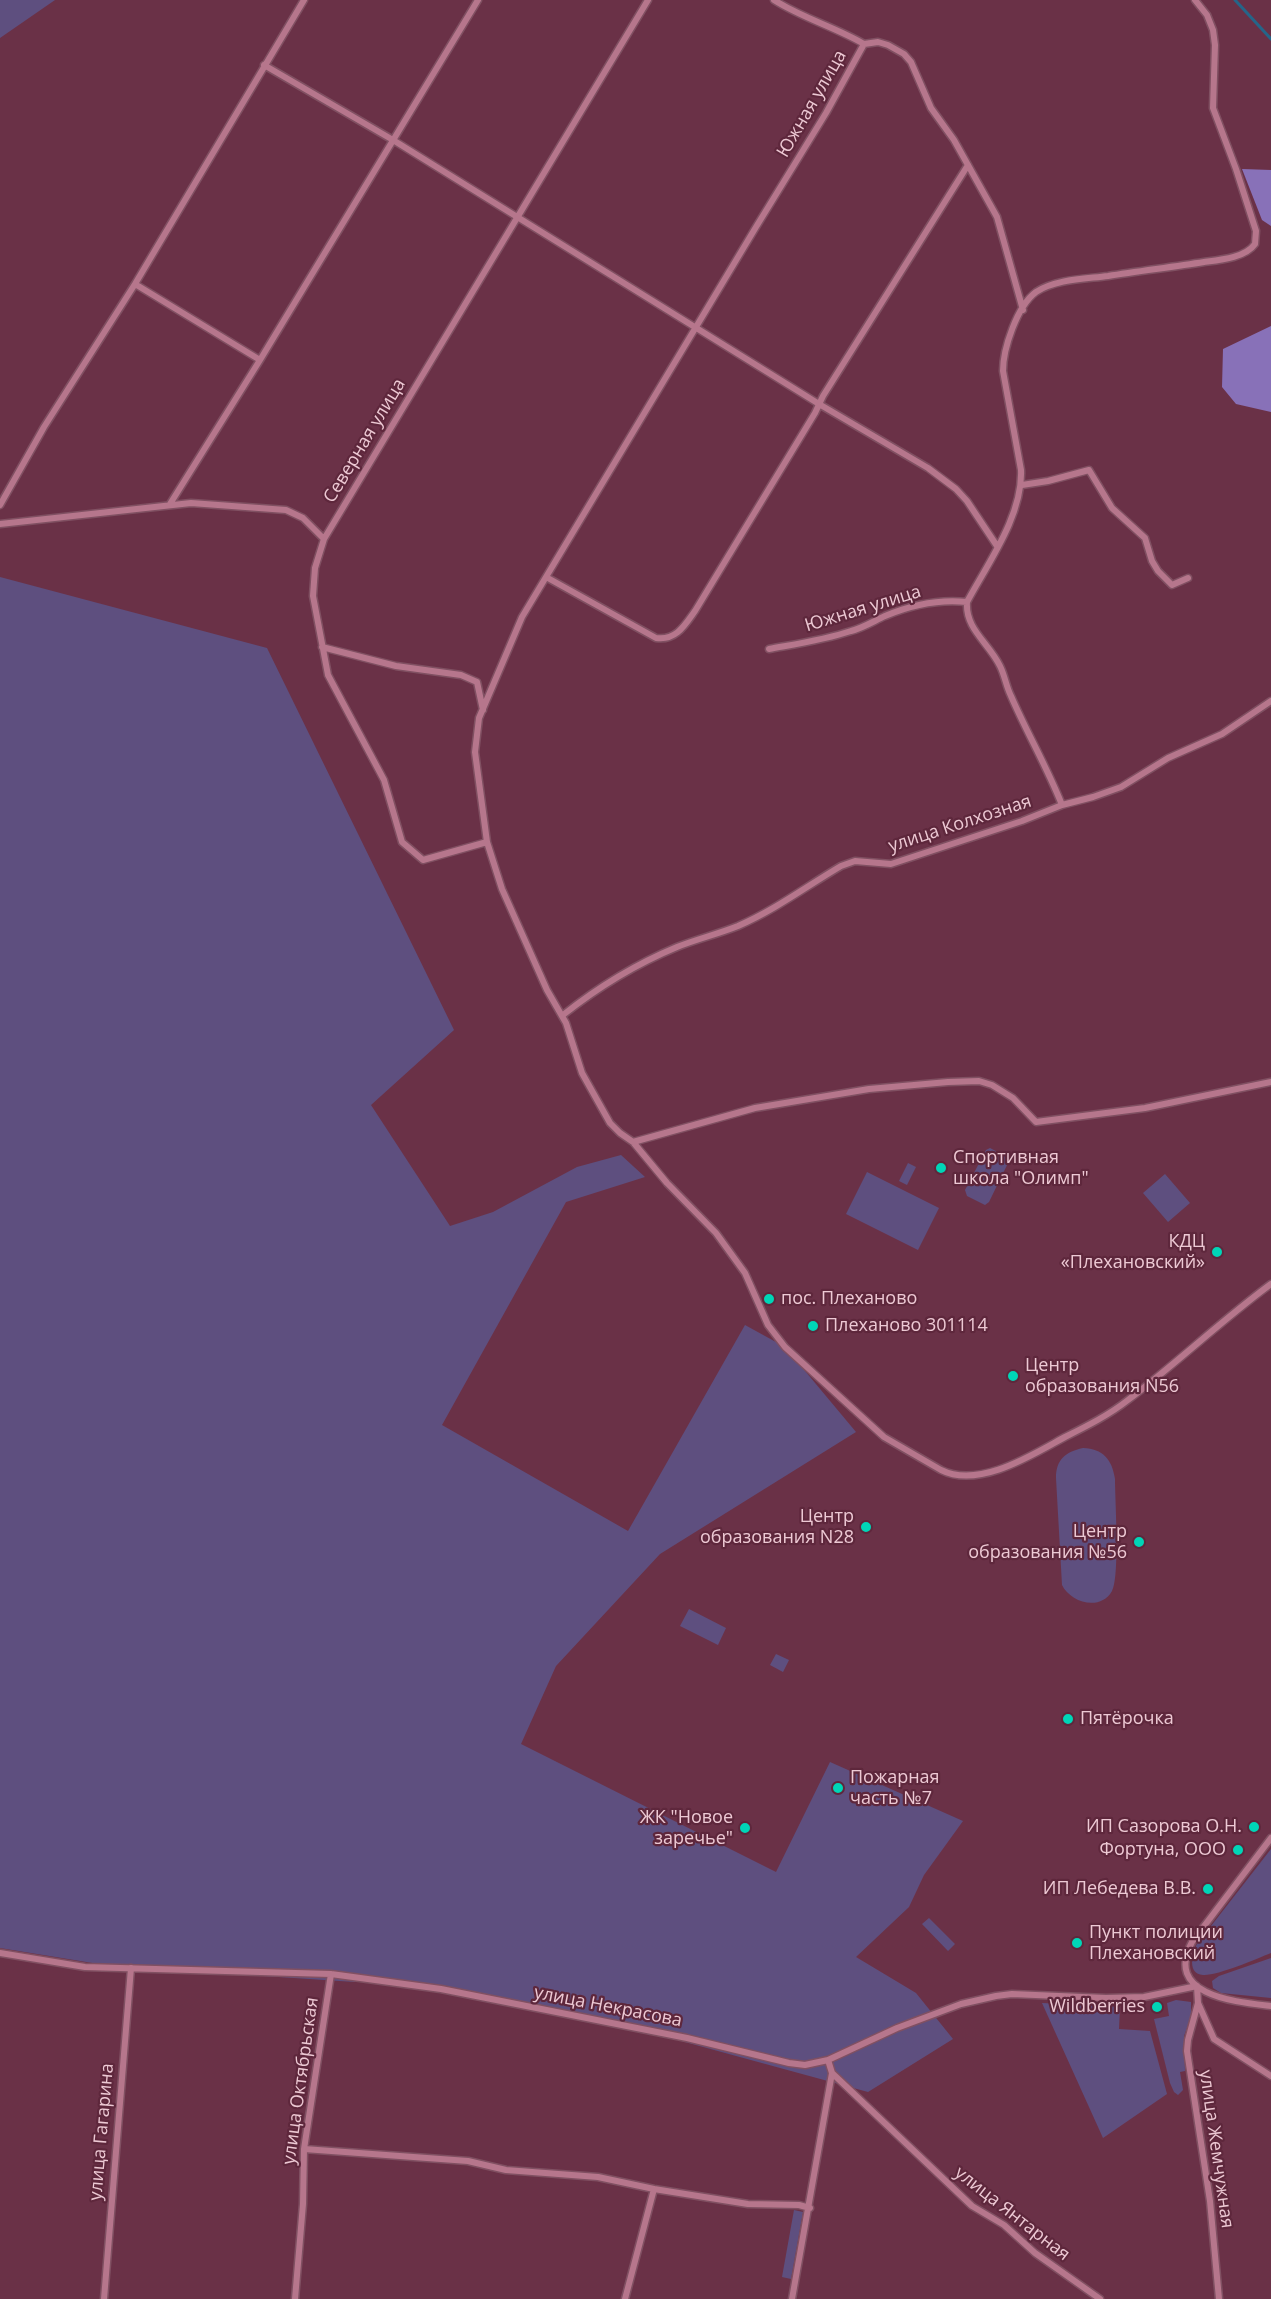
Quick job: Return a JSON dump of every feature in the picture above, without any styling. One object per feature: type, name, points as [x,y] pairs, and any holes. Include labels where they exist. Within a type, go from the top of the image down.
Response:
[{"type":"street","points":[[0,505],[44,427],[135,284],[304,0]]},
{"type":"street","points":[[170,504],[478,0]]},
{"type":"street","name":"Северная улица","points":[[487,842],[423,860],[402,842],[384,780],[328,675],[313,606],[315,568],[324,539],[648,0]]},
{"type":"street","points":[[774,0],[841,31],[864,45]]},
{"type":"street","points":[[1062,805],[1010,694],[1001,668],[991,650],[969,621],[967,602],[1014,514],[1022,485],[1003,363],[1007,340],[1023,310],[1036,293],[1055,284],[1210,261],[1250,249],[1256,240],[1256,231],[1236,169],[1213,108],[1214,38],[1207,15],[1195,0]]},
{"type":"street","name":"Южная улица","points":[[1023,310],[992,204],[931,108],[916,70],[908,57],[882,43],[864,45],[826,113],[522,617],[479,718],[475,752],[487,842],[502,889],[547,990],[563,1016],[578,1063],[610,1123],[633,1142],[667,1183],[716,1233],[745,1273],[768,1325],[784,1347],[884,1437],[948,1474],[976,1474],[1013,1465],[1106,1415],[1154,1380],[1271,1284]]},
{"type":"street","points":[[264,65],[393,140],[819,404],[928,468],[967,501],[997,546]]},
{"type":"street","points":[[546,577],[656,638],[666,639],[676,634],[695,610],[819,404],[968,165]]},
{"type":"street","points":[[135,284],[260,360]]},
{"type":"street","points":[[1022,485],[1089,470],[1112,508],[1145,538],[1152,561],[1164,580],[1172,585],[1188,578]]},
{"type":"street","points":[[0,524],[191,503],[286,510],[303,518],[324,539]]},
{"type":"street","name":"Южная улица","points":[[769,649],[821,640],[849,632],[887,615],[918,605],[942,601],[967,602]]},
{"type":"street","points":[[322,646],[396,666],[461,675],[477,682],[483,710]]},
{"type":"street","name":"улица Колхозная","points":[[563,1016],[592,993],[631,969],[677,947],[756,917],[841,866],[855,861],[891,864],[1121,787],[1168,758],[1222,734],[1271,701]]},
{"type":"street","points":[[633,1142],[755,1108],[869,1089],[918,1084],[963,1081],[987,1083],[1013,1098],[1036,1122],[1145,1108],[1271,1082]]},
{"type":"street","points":[[1271,1838],[1190,1946],[1186,1966],[1197,1986],[1198,2003],[1211,2036],[1216,2042],[1271,2076]]},
{"type":"street","name":"улица Некрасова","points":[[0,1953],[77,1966],[331,1974],[441,1989],[687,2038],[805,2065],[828,2060],[897,2028],[961,2004],[996,1996],[1144,1997],[1197,1986]]},
{"type":"street","name":"улица Гагарина","points":[[104,2299],[131,1968]]},
{"type":"street","name":"улица Октябрьская","points":[[294,2299],[303,2204],[304,2149],[331,1974]]},
{"type":"street","points":[[1197,1986],[1215,1997],[1271,2006]]},
{"type":"street","name":"улица Жемчужная","points":[[1198,2003],[1187,2051],[1210,2201],[1219,2299]]},
{"type":"street","points":[[792,2299],[810,2208],[832,2073],[828,2060]]},
{"type":"street","name":"улица Янтарная","points":[[832,2073],[972,2206],[1004,2225],[1027,2247],[1100,2299]]},
{"type":"street","points":[[304,2149],[468,2162],[506,2170],[591,2176],[748,2204],[799,2205],[810,2208]]},
{"type":"street","points":[[625,2299],[654,2189]]},
{"type":"shaded area","points":[[0,0],[55,0],[0,38]]},
{"type":"shaded area","points":[[1242,169],[1271,170],[1271,226],[1262,220]]},
{"type":"shaded area","points":[[1271,326],[1271,412],[1236,404],[1222,387],[1223,349]]},
{"type":"shaded area","points":[[0,577],[267,648],[454,1030],[371,1105],[450,1226],[493,1212],[577,1167],[621,1155],[645,1177],[566,1202],[442,1425],[628,1531],[745,1325],[785,1347],[856,1432],[660,1554],[556,1666],[521,1744],[776,1872],[830,1762],[963,1821],[924,1875],[909,1907],[856,1957],[916,1993],[953,2039],[868,2092],[619,2024],[356,1978],[355,1982],[111,1966],[0,1948]]},
{"type":"shaded area","points":[[990,1148],[1007,1157],[1009,1161],[989,1202],[985,1205],[967,1196],[965,1190],[986,1150]]},
{"type":"shaded area","points":[[908,1163],[916,1167],[907,1185],[899,1181]]},
{"type":"shaded area","points":[[867,1172],[939,1208],[918,1250],[846,1214]]},
{"type":"shaded area","points":[[1165,1174],[1190,1203],[1168,1222],[1143,1193]]},
{"type":"shaded area","points":[[1083,1448],[1096,1450],[1105,1456],[1112,1466],[1115,1479],[1116,1571],[1114,1583],[1107,1597],[1093,1603],[1078,1600],[1062,1585],[1056,1472],[1063,1458]]},
{"type":"shaded area","points":[[689,1609],[726,1628],[718,1645],[680,1626]]},
{"type":"shaded area","points":[[776,1654],[789,1660],[783,1672],[770,1665]]},
{"type":"shaded area","points":[[1271,1849],[1271,1953],[1217,1973],[1198,1974],[1192,1963],[1197,1944]]},
{"type":"shaded area","points":[[929,1918],[955,1944],[948,1951],[922,1924]]},
{"type":"shaded area","points":[[1271,1958],[1271,1998],[1221,1993],[1213,1988],[1212,1981],[1219,1976]]},
{"type":"shaded area","points":[[1176,2000],[1191,2002],[1191,2017],[1184,2036],[1185,2071],[1180,2072],[1183,2090],[1178,2095],[1170,2083],[1154,2019],[1169,2016],[1167,2003]]},
{"type":"shaded area","points":[[1042,2003],[1120,2007],[1119,2029],[1150,2031],[1167,2094],[1103,2138]]},
{"type":"shaded area","points":[[794,2210],[803,2212],[791,2279],[782,2277]]},
{"type":"waterway","points":[[1235,0],[1271,39]]},
{"type":"place","name":"Спортивная школа \"Олимп\"","points":[[941,1168]]},
{"type":"place","name":"КДЦ «Плехановский»","points":[[1217,1252]]},
{"type":"place","name":"пос. Плеханово","points":[[769,1299]]},
{"type":"place","name":"Плеханово 301114","points":[[813,1326]]},
{"type":"place","name":"Центр образования N56","points":[[1013,1376]]},
{"type":"place","name":"Центр образования N28","points":[[866,1527]]},
{"type":"place","name":"Центр образования №56","points":[[1139,1542]]},
{"type":"place","name":"Пятёрочка","points":[[1068,1719]]},
{"type":"place","name":"Пожарная часть №7","points":[[838,1788]]},
{"type":"place","name":"ИП Сазорова О.Н.","points":[[1254,1827]]},
{"type":"place","name":"ЖК \"Новое заречье\"","points":[[745,1828]]},
{"type":"place","name":"Фортуна, ООО","points":[[1238,1850]]},
{"type":"place","name":"ИП Лебедева В.В.","points":[[1208,1889]]},
{"type":"place","name":"Пункт полиции Плехановский","points":[[1077,1943]]},
{"type":"place","name":"Wildberries","points":[[1157,2007]]}]
